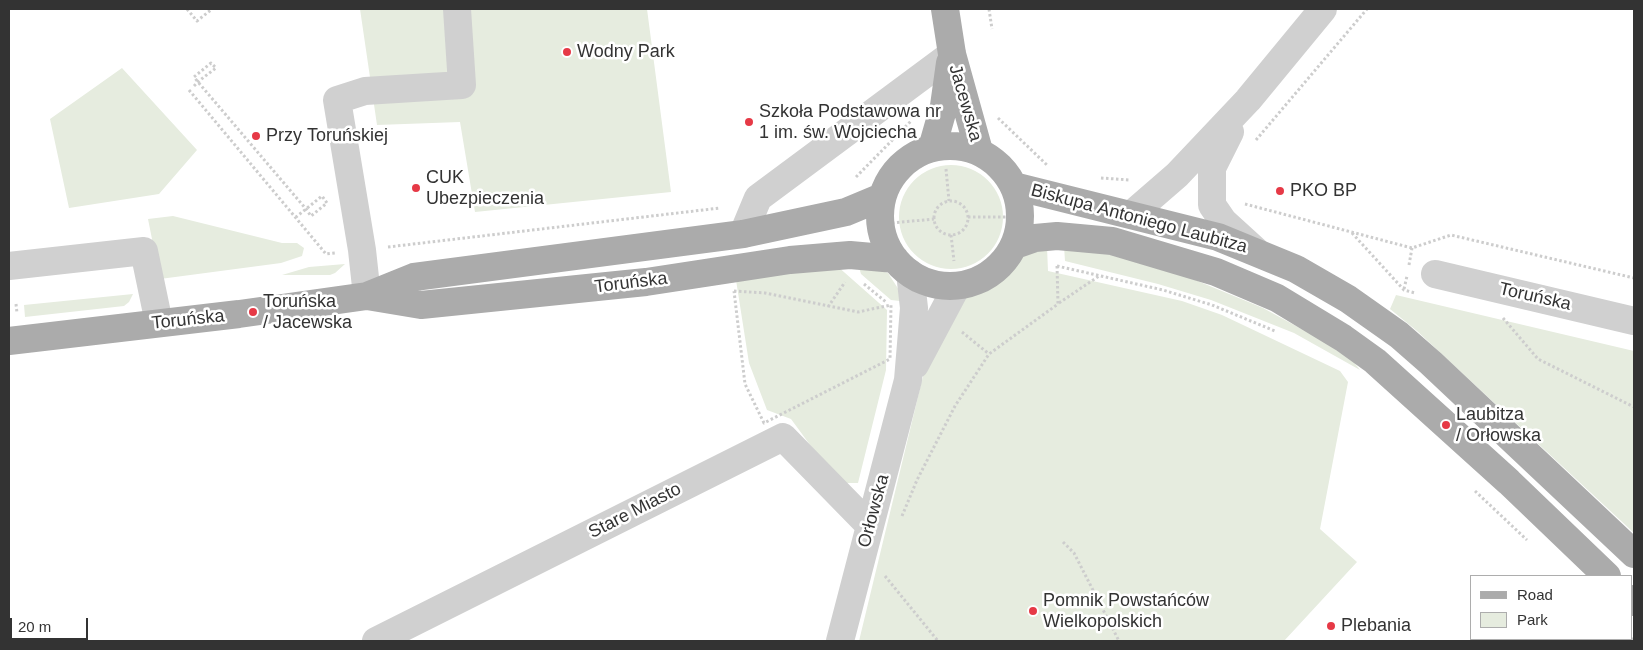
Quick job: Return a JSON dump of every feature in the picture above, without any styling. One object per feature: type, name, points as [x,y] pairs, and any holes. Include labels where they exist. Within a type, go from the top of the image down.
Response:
[{"type":"main road","name":"Jacewska","points":[[945,9],[952,54],[956,107],[979,151]]},
{"type":"main road","name":"Jacewska","points":[[932,148],[956,107]]},
{"type":"main road","points":[[962,146],[979,151],[993,160],[1005,172],[1014,186],[1020,201],[1021,217],[1015,245],[997,268],[972,283],[957,286],[932,284],[902,266],[888,248],[880,224],[882,197],[892,175],[910,158],[932,148],[962,146]]},
{"type":"main road","name":"Biskupa Antoniego Laubitza","points":[[1014,186],[1218,237],[1296,268],[1399,335],[1469,398],[1634,554]]},
{"type":"main road","name":"Toruńska","points":[[9,341],[367,296],[414,277],[743,234],[846,212],[882,197]]},
{"type":"main road","name":"Biskupa Antoniego Laubitza","points":[[1015,245],[1035,238],[1058,236],[1112,241],[1216,272],[1277,298],[1343,338],[1375,361],[1509,482],[1606,575]]},
{"type":"main road","name":"Toruńska","points":[[367,296],[422,305],[445,304],[646,282],[790,260],[902,266]]},
{"type":"street","points":[[367,296],[362,250],[337,100],[365,91],[462,85],[457,9]]},
{"type":"street","points":[[1132,214],[1176,175],[1248,100],[1323,9]]},
{"type":"street","points":[[743,234],[758,198],[952,54]]},
{"type":"street","points":[[1248,100],[1218,153],[1212,168],[1210,192],[1212,205],[1223,221],[1256,251]]},
{"type":"street","points":[[9,266],[144,251],[159,323]]},
{"type":"street","name":"Orłowska","points":[[840,641],[908,380],[915,310],[902,266]]},
{"type":"street","name":"Toruńska","points":[[1435,274],[1634,321]]},
{"type":"street","name":"Orłowska","points":[[915,310],[957,286]]},
{"type":"street","name":"Stare Miasto","points":[[376,641],[783,437],[870,526]]},
{"type":"path","points":[[186,9],[197,21],[212,9]]},
{"type":"path","points":[[989,9],[992,29]]},
{"type":"path","points":[[1250,148],[1367,9]]},
{"type":"path","points":[[194,86],[198,82],[216,68],[211,63],[194,77],[198,82],[306,210],[311,216],[327,203],[322,196],[306,210],[296,217]]},
{"type":"path","points":[[189,90],[326,254],[476,238],[699,209],[755,206]]},
{"type":"path","points":[[846,212],[843,190],[926,105],[992,112],[1046,165],[1053,168]]},
{"type":"path","points":[[1095,178],[1131,180]]},
{"type":"path","points":[[949,201],[962,205],[968,217],[962,230],[951,235],[940,231],[934,220],[937,206],[949,201]]},
{"type":"path","points":[[1244,203],[1412,248],[1451,235],[1634,278]]},
{"type":"path","points":[[968,217],[1021,217]]},
{"type":"path","points":[[880,224],[934,220]]},
{"type":"path","points":[[828,307],[851,264],[915,310],[989,354]]},
{"type":"path","points":[[1058,304],[1057,266],[1212,305],[1277,332]]},
{"type":"path","points":[[902,517],[917,480],[956,406],[989,354],[1099,276]]},
{"type":"path","points":[[734,291],[765,293],[858,312],[915,310],[890,359],[764,423],[745,384],[734,291]]},
{"type":"path","points":[[1501,316],[1538,359],[1634,407]]},
{"type":"path","points":[[1063,542],[1074,553],[1119,641]]},
{"type":"path","points":[[884,567],[884,574],[938,641]]},
{"type":"green space","points":[[360,9],[647,9],[671,192],[475,212],[460,122],[377,125]]},
{"type":"green space","points":[[122,68],[197,150],[159,194],[69,208],[50,119]]},
{"type":"green space","points":[[951,165],[971,169],[988,180],[999,197],[1003,217],[999,237],[988,254],[971,265],[951,269],[931,265],[914,254],[903,237],[899,217],[903,197],[914,180],[931,169]]},
{"type":"green space","points":[[173,216],[282,243],[297,243],[304,248],[302,256],[281,263],[160,279],[148,219]]},
{"type":"green space","points":[[1064,246],[1101,247],[1159,265],[1263,308],[1318,338],[1353,361],[1360,370],[1294,333],[1211,300],[1158,284],[1065,261]]},
{"type":"green space","points":[[1047,247],[1048,271],[1182,301],[1222,315],[1340,371],[1348,382],[1320,529],[1357,562],[1284,641],[859,641],[923,376],[950,311],[967,297],[986,289],[1002,278],[1024,256]]},
{"type":"green space","points":[[345,264],[330,275],[282,275],[309,267]]},
{"type":"green space","points":[[858,264],[888,273],[899,290],[900,301],[891,300],[861,274]]},
{"type":"green space","points":[[836,265],[887,310],[886,370],[858,483],[838,483],[791,419],[767,410],[749,363],[736,280]]},
{"type":"green space","points":[[133,294],[129,302],[124,306],[25,317],[24,305]]},
{"type":"green space","points":[[1396,295],[1634,351],[1634,533],[1417,331],[1390,309]]},
{"type":"place","name":"Wodny Park","points":[[567,52]]},
{"type":"place","name":"Szkoła Podstawowa nr 1 im. św. Wojciecha","points":[[749,122]]},
{"type":"place","name":"Przy Toruńskiej","points":[[256,136]]},
{"type":"place","name":"CUK Ubezpieczenia","points":[[416,188]]},
{"type":"place","name":"PKO BP","points":[[1280,191]]},
{"type":"place","name":"Toruńska / Jacewska","points":[[253,312]]},
{"type":"place","name":"Laubitza / Orłowska","points":[[1446,425]]},
{"type":"place","name":"Pomnik Powstańców Wielkopolskich","points":[[1033,611]]},
{"type":"place","name":"Plebania","points":[[1331,626]]}]
